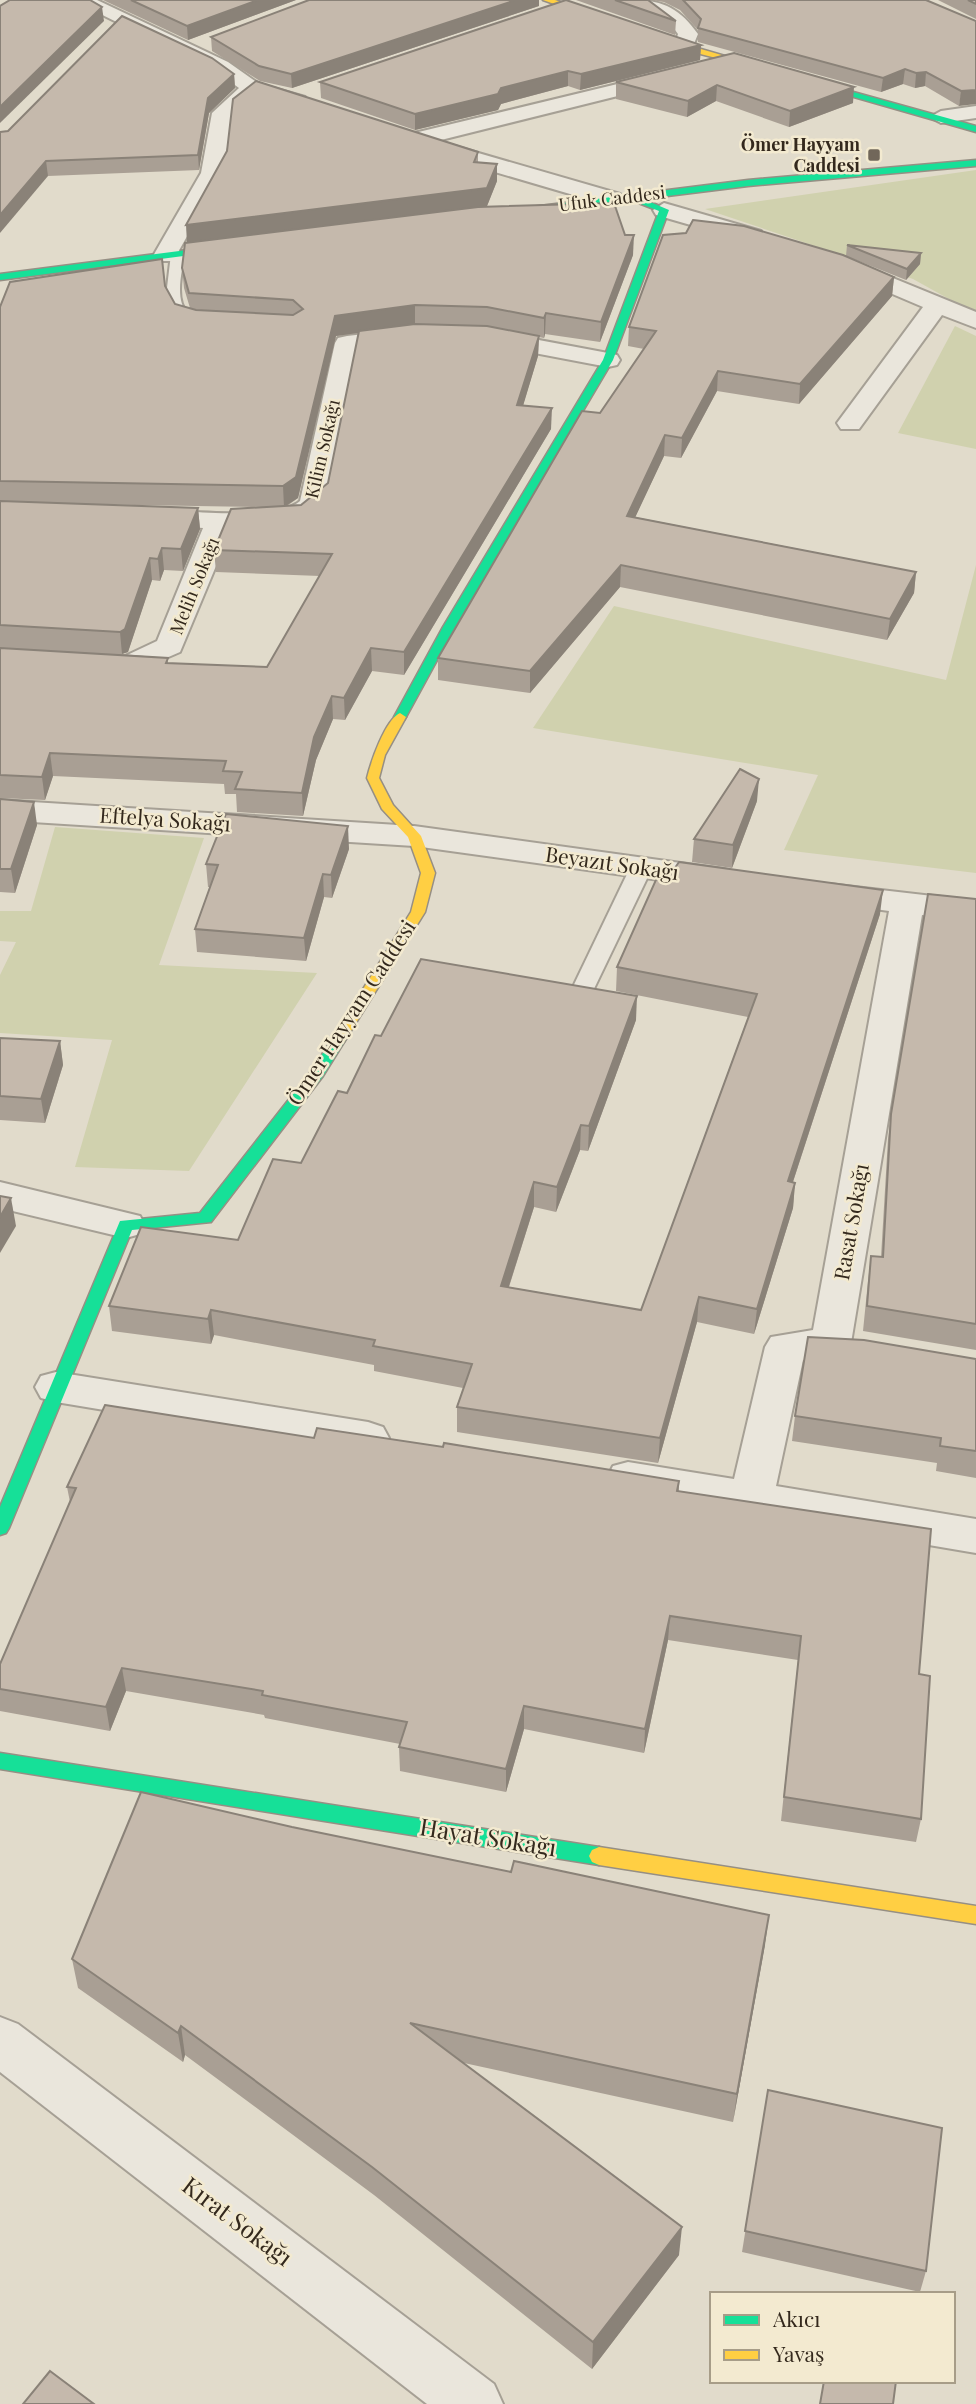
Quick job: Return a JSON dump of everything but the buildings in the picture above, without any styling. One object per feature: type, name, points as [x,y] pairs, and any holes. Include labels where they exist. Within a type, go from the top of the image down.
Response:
[{"type":"street","points":[[82,0],[221,66],[252,88],[292,98],[318,99]]},
{"type":"street","points":[[644,0],[678,22],[688,34],[684,47]]},
{"type":"street","points":[[552,7],[976,129]]},
{"type":"street","points":[[102,37],[121,18]]},
{"type":"street","points":[[188,50],[212,41]]},
{"type":"street","points":[[414,141],[733,61]]},
{"type":"street","points":[[171,255],[212,173],[222,113],[252,88]]},
{"type":"street","points":[[941,117],[976,112]]},
{"type":"street","points":[[389,132],[773,243]]},
{"type":"street","name":"Ufuk Caddesi","points":[[504,213],[748,183],[976,163]]},
{"type":"street","name":"Ömer Hayyam Caddesi","points":[[126,1224],[205,1218],[318,1073],[418,912],[428,873],[414,836],[387,806],[373,778],[379,755],[449,627],[608,360],[664,210]]},
{"type":"street","points":[[0,277],[246,246]]},
{"type":"street","points":[[824,259],[976,321]]},
{"type":"street","points":[[850,423],[937,305]]},
{"type":"street","name":"Kilim Sokağı","points":[[125,516],[292,518],[305,511],[313,503],[347,343],[427,336]]},
{"type":"street","points":[[463,337],[487,337],[608,360]]},
{"type":"street","name":"Melih Sokağı","points":[[0,659],[127,666],[170,646],[221,519]]},
{"type":"street","name":"Eftelya Sokağı","points":[[0,810],[414,836]]},
{"type":"street","name":"Beyazıt Sokağı","points":[[414,836],[760,884]]},
{"type":"street","points":[[800,890],[907,905],[976,911]]},
{"type":"street","name":"Rasat Sokağı","points":[[831,1343],[907,905]]},
{"type":"street","points":[[0,1195],[126,1224],[56,1387],[0,1528]]},
{"type":"street","points":[[752,1497],[785,1347],[831,1343],[870,1350]]},
{"type":"street","points":[[56,1387],[401,1443]]},
{"type":"street","points":[[589,1472],[976,1536]]},
{"type":"street","name":"Hayat Sokağı","points":[[0,1761],[976,1915]]},
{"type":"street","name":"Kırat Sokağı","points":[[0,2040],[474,2404]]},
{"type":"lane","points":[[171,255],[172,285],[178,313],[183,319],[208,323]]},
{"type":"lane","points":[[580,995],[641,868]]},
{"type":"green space","points":[[976,170],[976,314],[913,279],[705,209]]},
{"type":"green space","points":[[955,326],[976,336],[976,449],[898,433]]},
{"type":"green space","points":[[976,565],[976,873],[784,850],[818,775],[533,728],[614,606],[946,680]]},
{"type":"green space","points":[[55,827],[204,838],[159,965],[317,973],[189,1171],[75,1167],[112,1040],[0,1033],[0,975],[16,942],[0,941],[0,911],[31,911]]},
{"type":"traffic: fast","points":[[759,67],[976,129]]},
{"type":"traffic: fast","points":[[519,211],[748,183],[976,163]]},
{"type":"traffic: fast","points":[[400,717],[449,627],[608,360],[664,210],[631,197]]},
{"type":"traffic: fast","points":[[0,277],[234,247]]},
{"type":"traffic: fast","points":[[0,1528],[126,1225],[205,1218],[318,1073],[339,1039]]},
{"type":"traffic: fast","points":[[0,1761],[599,1856]]},
{"type":"traffic: slow","points":[[547,0],[684,47],[759,67]]},
{"type":"traffic: slow","points":[[339,1039],[418,912],[428,873],[414,836],[387,806],[373,778],[379,755],[400,717]]},
{"type":"traffic: slow","points":[[599,1856],[976,1915]]},
{"type":"place","name":"Ömer Hayyam Caddesi","points":[[874,155]]}]
